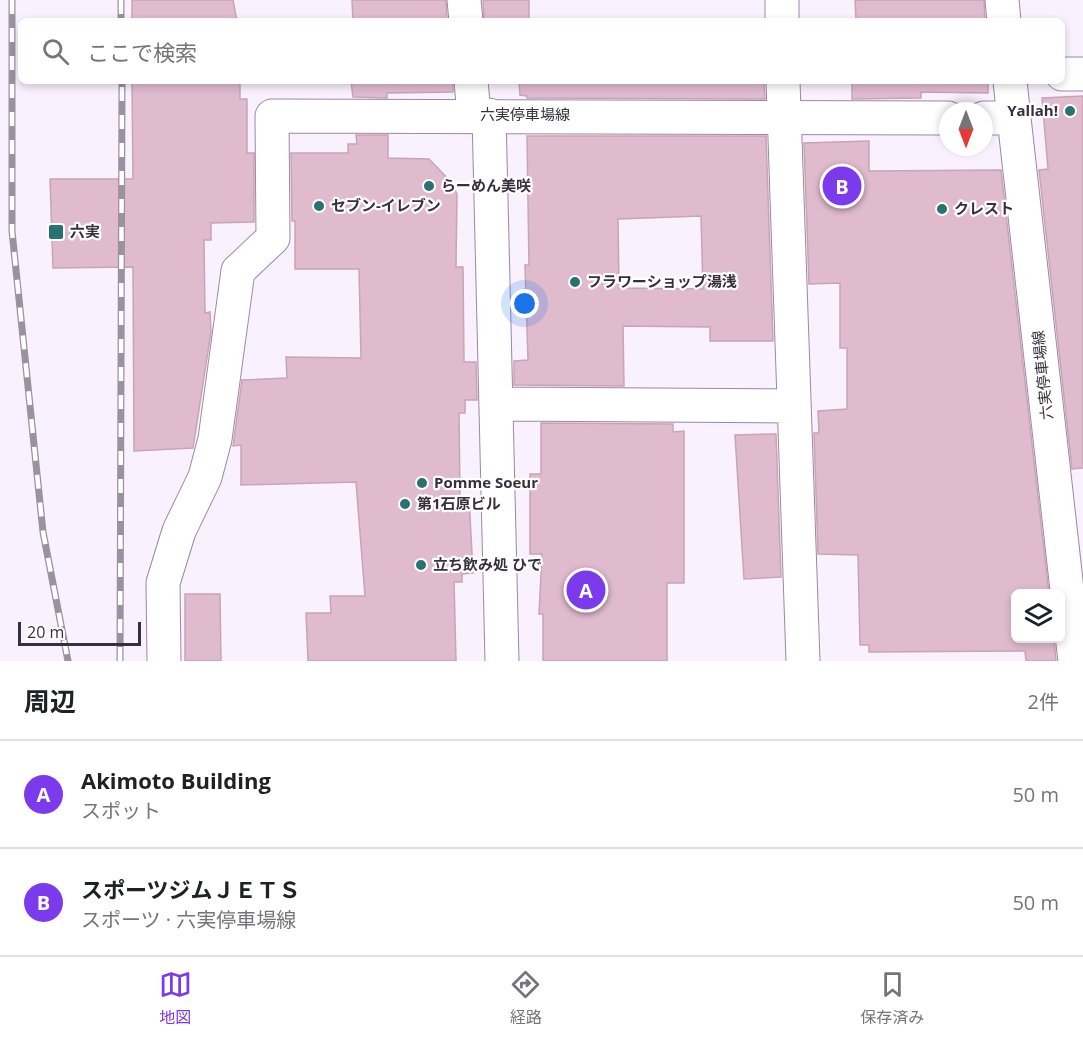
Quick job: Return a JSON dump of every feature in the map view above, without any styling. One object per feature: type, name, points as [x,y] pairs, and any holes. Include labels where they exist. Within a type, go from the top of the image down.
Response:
[{"type":"main road","points":[[464,0],[466,18]]},
{"type":"main road","points":[[782,0],[782,18]]},
{"type":"main road","points":[[1002,0],[1004,18]]},
{"type":"main road","points":[[1065,74],[1083,74]]},
{"type":"main road","points":[[472,84],[482,115],[496,404],[502,661]]},
{"type":"main road","points":[[783,84],[803,661]]},
{"type":"main road","name":"六実停車場線","points":[[1009,84],[999,118],[1075,661]]},
{"type":"main road","name":"六実停車場線","points":[[164,661],[163,583],[180,531],[205,477],[215,439],[238,271],[273,238],[272,116],[939,118]]},
{"type":"main road","points":[[496,404],[793,406]]},
{"type":"building","points":[[132,0],[233,0],[236,18],[132,18]]},
{"type":"building","points":[[352,0],[446,0],[447,18],[353,18]]},
{"type":"building","points":[[483,0],[529,0],[529,18],[484,18]]},
{"type":"building","points":[[855,0],[984,0],[985,18],[856,18]]},
{"type":"building","points":[[132,84],[240,84],[240,99],[247,99],[247,153],[254,153],[254,222],[211,223],[211,240],[204,240],[205,313],[210,312],[211,332],[193,448],[134,451],[133,267],[53,268],[50,179],[133,179]]},
{"type":"building","points":[[351,84],[453,84],[453,92],[387,93],[387,98],[353,97]]},
{"type":"building","points":[[519,84],[764,84],[765,99],[527,98],[527,96],[520,95]]},
{"type":"building","points":[[852,84],[988,84],[988,93],[921,92],[921,98],[852,99]]},
{"type":"building","points":[[1083,96],[1083,468],[1072,469],[1039,170],[1048,169],[1042,98]]},
{"type":"building","points":[[356,135],[388,135],[388,158],[429,159],[451,182],[457,194],[456,267],[463,267],[464,362],[476,362],[477,400],[465,400],[465,413],[459,413],[460,498],[469,497],[473,573],[462,574],[462,582],[454,582],[456,661],[308,661],[306,613],[331,613],[330,596],[365,596],[356,482],[241,485],[241,445],[233,446],[242,380],[287,378],[286,357],[361,358],[359,269],[295,269],[295,221],[292,221],[291,153],[348,153],[348,144],[357,144]]},
{"type":"building","points":[[527,136],[766,136],[773,341],[710,341],[710,327],[623,326],[624,386],[514,385],[514,361],[528,360],[525,265],[529,265]],"holes":[[[701,216],[703,289],[619,288],[618,219]]]},
{"type":"building","points":[[869,141],[869,171],[1001,170],[1048,589],[1011,589],[1011,643],[1054,643],[1056,661],[1026,661],[1025,651],[869,652],[869,645],[860,645],[858,555],[818,554],[814,433],[819,433],[818,411],[847,409],[847,348],[840,348],[840,283],[809,284],[804,143]]},
{"type":"building","points":[[541,423],[673,424],[673,432],[684,431],[684,583],[667,583],[667,661],[543,661],[543,614],[539,614],[542,554],[530,554],[530,474],[541,474]]},
{"type":"building","points":[[776,434],[781,577],[744,579],[735,435]]},
{"type":"building","points":[[185,594],[220,594],[221,661],[185,661]]},
{"type":"railway","points":[[12,0],[12,231],[43,532],[68,661]]},
{"type":"railway","points":[[121,0],[121,18]]},
{"type":"railway","points":[[120,661],[122,84]]},
{"type":"place","name":"Yallah!","points":[[1070,111]]},
{"type":"place","name":"らーめん美咲","points":[[429,186]]},
{"type":"place","name":"スポーツジムＪＥＴＳ","points":[[842,186]]},
{"type":"place","name":"セブン-イレブン","points":[[319,206]]},
{"type":"place","name":"クレスト","points":[[942,209]]},
{"type":"place","name":"六実","points":[[56,232]]},
{"type":"place","name":"フラワーショップ湯浅","points":[[575,282]]},
{"type":"place","name":"Pomme Soeur","points":[[422,483]]},
{"type":"place","name":"第1石原ビル","points":[[405,504]]},
{"type":"place","name":"立ち飲み処 ひで","points":[[421,565]]},
{"type":"place","name":"Akimoto Building","points":[[586,590]]}]
